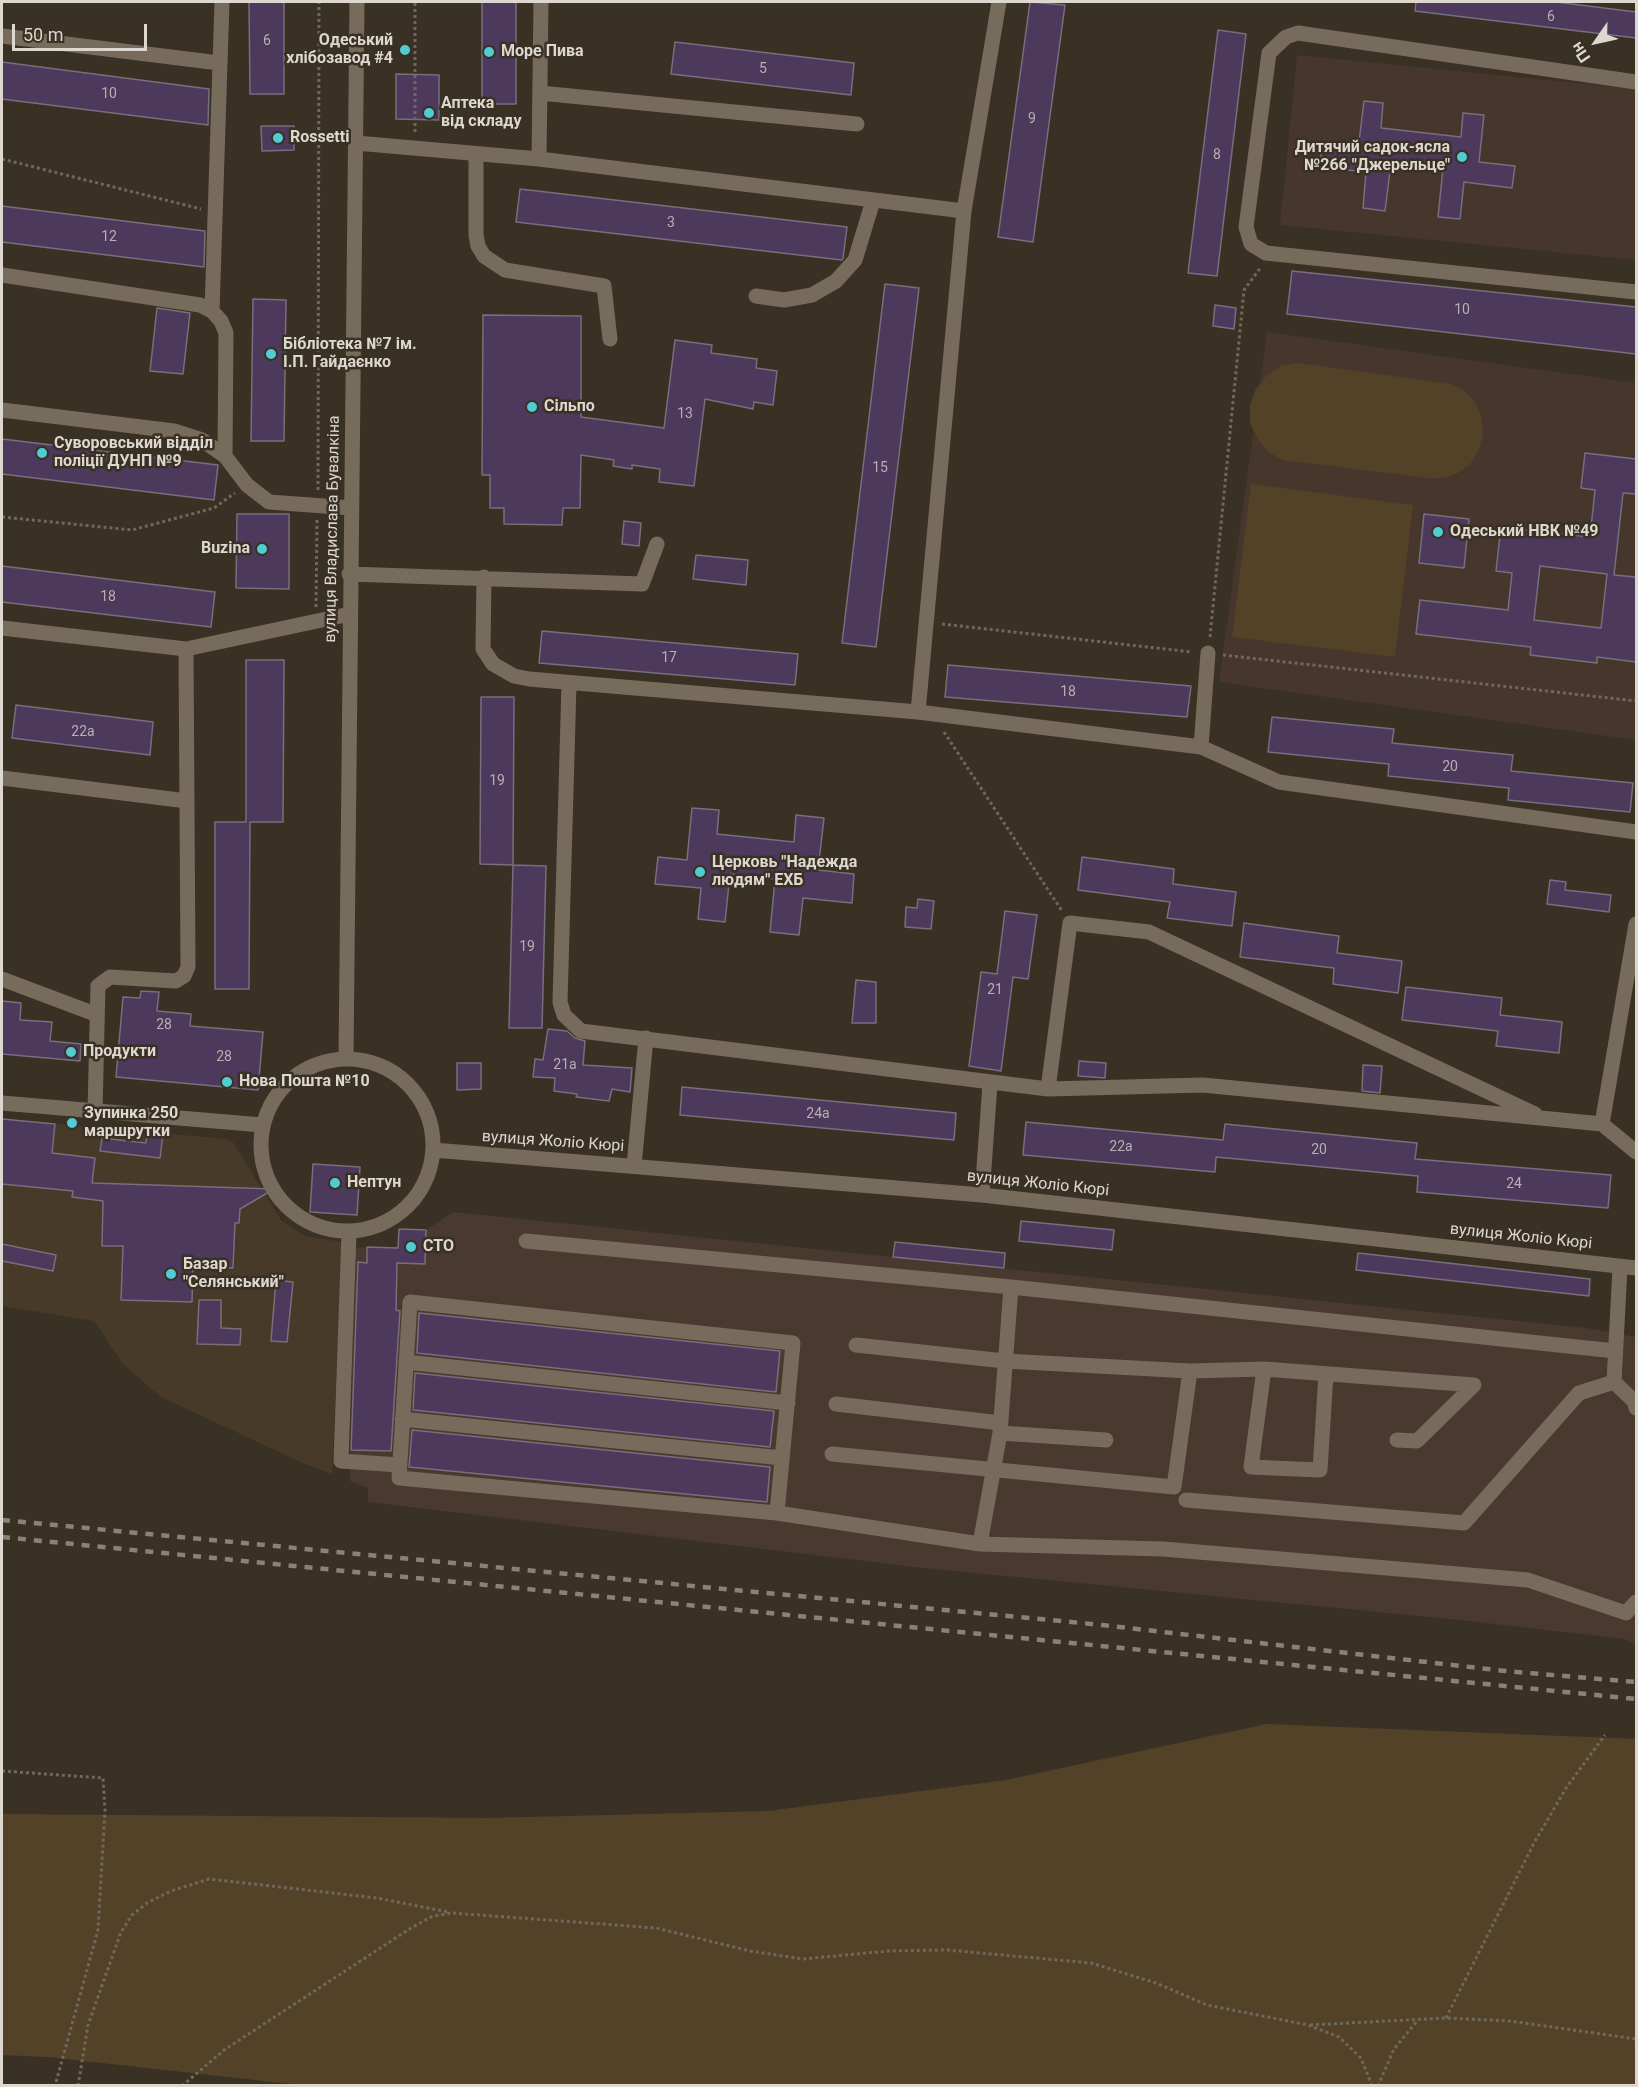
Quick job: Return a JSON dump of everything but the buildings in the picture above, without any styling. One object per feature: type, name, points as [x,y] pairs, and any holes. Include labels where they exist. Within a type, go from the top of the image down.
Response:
[{"type":"street","points":[[212,311],[222,2]]},
{"type":"street","name":"вулиця Владислава Бувалкіна","points":[[346,1058],[357,2]]},
{"type":"street","points":[[539,159],[541,2]]},
{"type":"street","points":[[925,713],[926,622],[964,211],[999,2]]},
{"type":"street","points":[[1636,82],[1298,33],[1286,37],[1269,53],[1246,227],[1251,244],[1266,253],[1636,292]]},
{"type":"street","points":[[2,36],[219,63]]},
{"type":"street","points":[[540,93],[857,124]]},
{"type":"street","points":[[356,143],[539,159],[964,211]]},
{"type":"street","points":[[476,155],[476,235],[478,246],[484,256],[505,270],[604,286],[610,339]]},
{"type":"street","points":[[756,296],[784,300],[812,295],[836,281],[855,260],[873,201]]},
{"type":"street","points":[[2,275],[200,305],[212,311],[221,321],[226,333],[225,456]]},
{"type":"street","points":[[2,410],[174,431],[202,440],[225,456],[247,485],[269,502],[318,508],[351,508]]},
{"type":"street","points":[[350,574],[642,584],[657,544]]},
{"type":"street","points":[[484,577],[481,640],[483,649],[493,664],[514,676],[569,684],[925,713],[1201,747],[1278,782],[1636,832]]},
{"type":"street","points":[[2,628],[186,649],[350,614]]},
{"type":"street","points":[[95,1111],[96,991],[105,978],[123,976],[171,981],[180,979],[187,972],[186,649]]},
{"type":"street","points":[[1201,747],[1208,653]]},
{"type":"street","points":[[569,684],[560,1002],[564,1015],[581,1031],[990,1084],[1048,1089],[1203,1085],[1602,1124],[1636,1152]]},
{"type":"street","points":[[2,778],[187,801]]},
{"type":"street","points":[[1048,1089],[1070,923],[1149,932],[1546,1119]]},
{"type":"street","points":[[1602,1124],[1636,924]]},
{"type":"street","points":[[2,979],[95,1014]]},
{"type":"street","points":[[634,1166],[646,1038]]},
{"type":"street","points":[[346,1058],[374,1062],[406,1082],[419,1096],[430,1122],[434,1150],[427,1178],[412,1202],[390,1220],[349,1232],[286,1215],[268,1181],[261,1154],[262,1125],[273,1098],[292,1077],[318,1063],[346,1058]]},
{"type":"street","points":[[982,1195],[990,1084]]},
{"type":"street","points":[[2,1103],[262,1125]]},
{"type":"street","name":"вулиця Жоліо Кюрі","points":[[434,1150],[982,1195],[1636,1268]]},
{"type":"street","points":[[349,1232],[341,1461],[399,1465]]},
{"type":"street","points":[[526,1240],[1011,1287],[1615,1351]]},
{"type":"street","points":[[1620,1267],[1614,1382],[1634,1401],[1636,1408]]},
{"type":"street","points":[[980,1544],[1000,1428],[1011,1287]]},
{"type":"street","points":[[777,1513],[793,1343],[410,1302],[399,1478],[777,1513],[980,1544],[1163,1549],[1528,1580],[1626,1613],[1636,1602]]},
{"type":"street","points":[[856,1345],[1005,1361],[1190,1371],[1264,1369],[1474,1385],[1417,1441],[1397,1440]]},
{"type":"street","points":[[406,1362],[788,1403]]},
{"type":"street","points":[[1264,1369],[1251,1467],[1320,1470],[1326,1374]]},
{"type":"street","points":[[832,1454],[1174,1487],[1190,1371]]},
{"type":"street","points":[[1186,1500],[1464,1523],[1580,1393],[1614,1382]]},
{"type":"street","points":[[837,1404],[1000,1428],[1106,1440]]},
{"type":"street","points":[[402,1419],[783,1458]]},
{"type":"path","points":[[315,620],[318,508],[319,2]]},
{"type":"path","points":[[415,2],[415,148]]},
{"type":"path","points":[[2,159],[215,212]]},
{"type":"path","points":[[1208,653],[1244,290],[1260,268],[1266,253]]},
{"type":"path","points":[[2,517],[132,530],[214,508],[247,485]]},
{"type":"path","points":[[926,622],[1636,701]]},
{"type":"path","points":[[925,713],[1070,923]]},
{"type":"path","points":[[1446,2018],[1534,1842],[1566,1788],[1605,1735]]},
{"type":"path","points":[[2,1771],[103,1778],[105,1810],[98,1930],[55,2085]]},
{"type":"path","points":[[78,2085],[88,2025],[121,1932],[140,1909],[171,1891],[209,1879],[377,1898],[452,1913],[656,1928],[750,1951],[803,1959],[888,1951],[947,1950],[1080,1962],[1156,1983],[1207,2005],[1308,2025],[1339,2037],[1361,2058],[1372,2085]]},
{"type":"path","points":[[182,2085],[224,2050],[411,1928],[433,1916],[452,1913]]},
{"type":"path","points":[[1308,2025],[1446,2018],[1510,2021],[1636,2039]]},
{"type":"path","points":[[1378,2085],[1394,2049],[1417,2020]]},
{"type":"shaded area","name":"Дитячий садок-ясла №266 \"Джерельце\"","points":[[1297,55],[1636,89],[1636,260],[1280,225]]},
{"type":"shaded area","name":"Одеський НВК №49","points":[[1267,332],[1636,383],[1636,740],[1219,682]]},
{"type":"shaded area","points":[[1297,363],[1452,384],[1466,392],[1476,404],[1482,418],[1483,434],[1479,449],[1471,463],[1458,473],[1444,478],[1283,460],[1268,452],[1257,438],[1250,423],[1250,405],[1256,389],[1266,376],[1281,366]]},
{"type":"shaded area","points":[[1251,484],[1413,505],[1395,657],[1232,637]]},
{"type":"shaded area","name":"Базар \"Селянський\"","points":[[2,1119],[227,1139],[233,1142],[281,1220],[305,1236],[342,1242],[332,1474],[305,1464],[161,1397],[122,1363],[94,1321],[2,1306]]},
{"type":"shaded area","points":[[453,1212],[1586,1328],[1636,1337],[1636,1645],[1625,1639],[1460,1620],[924,1568],[368,1502],[368,1488],[350,1481],[354,1247],[381,1248],[381,1263],[425,1264],[426,1230]]},
{"type":"shaded area","points":[[1267,1724],[1636,1739],[1636,2085],[309,2086],[47,2057],[2,2055],[2,1814],[488,1818],[768,1811],[1006,1780]]},
{"type":"railway","points":[[2,1520],[1102,1625],[1505,1671],[1636,1682]]},
{"type":"railway","points":[[2,1537],[1636,1699]]},
{"type":"place","name":"Одеський хлібозавод #4","points":[[405,50]]},
{"type":"place","name":"Море Пива","points":[[489,52]]},
{"type":"place","name":"Аптека від складу","points":[[429,113]]},
{"type":"place","name":"Rossetti","points":[[278,138]]},
{"type":"place","name":"Дитячий садок-ясла №266 \"Джерельце\"","points":[[1462,157]]},
{"type":"place","name":"Бібліотека №7 ім. І.П. Гайдаєнко","points":[[271,354]]},
{"type":"place","name":"Сільпо","points":[[532,407]]},
{"type":"place","name":"Суворовський відділ поліції ДУНП №9","points":[[42,453]]},
{"type":"place","name":"Одеський НВК №49","points":[[1438,532]]},
{"type":"place","name":"Buzina","points":[[262,549]]},
{"type":"place","name":"Церковь \"Надежда людям\" ЕХБ","points":[[700,872]]},
{"type":"place","name":"Продукти","points":[[71,1052]]},
{"type":"place","name":"Нова Пошта №10","points":[[227,1082]]},
{"type":"place","name":"Зупинка 250 маршрутки","points":[[72,1123]]},
{"type":"place","name":"Нептун","points":[[335,1183]]},
{"type":"place","name":"СТО","points":[[411,1247]]},
{"type":"place","name":"Базар \"Селянський\"","points":[[171,1274]]}]
